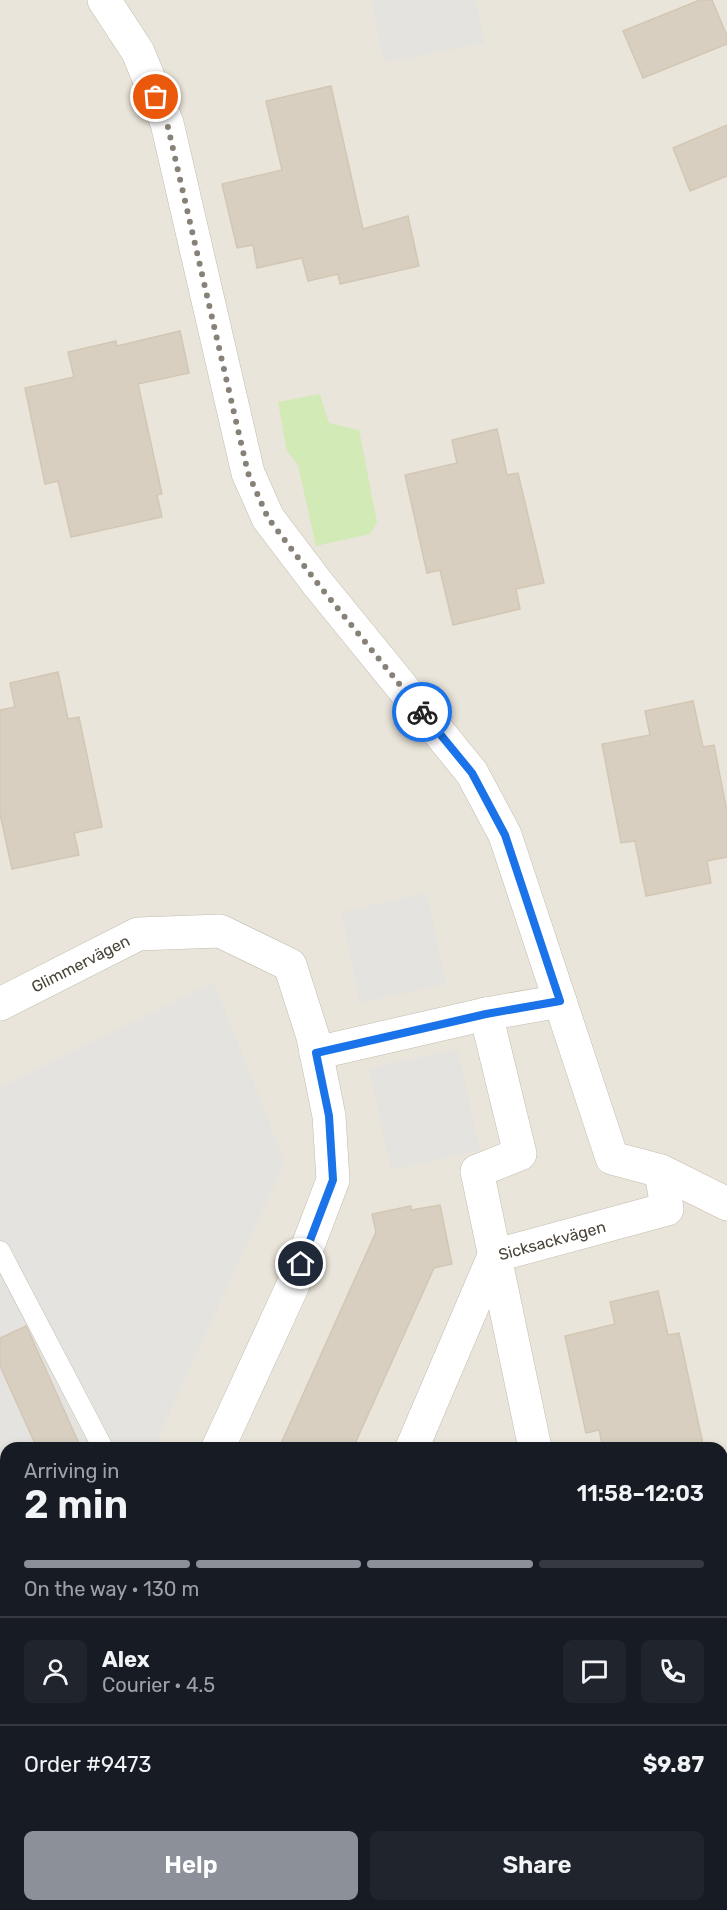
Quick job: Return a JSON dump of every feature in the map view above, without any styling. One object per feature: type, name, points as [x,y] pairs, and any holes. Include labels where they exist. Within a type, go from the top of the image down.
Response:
[{"type":"street","points":[[104,0],[138,52],[167,123],[248,473],[268,518],[318,584],[472,773],[505,835],[612,1158],[661,1171],[727,1204]]},
{"type":"street","name":"Glimmervägen","points":[[0,1004],[138,934],[220,931],[290,965],[316,1053],[329,1116],[333,1180],[293,1286],[221,1442]]},
{"type":"street","points":[[316,1053],[486,1014],[560,1001]]},
{"type":"street","name":"Sicksackvägen","points":[[486,1014],[520,1154],[477,1171],[494,1256],[667,1209],[661,1171]]},
{"type":"street","points":[[415,1442],[494,1256]]},
{"type":"street","points":[[494,1256],[534,1442]]},
{"type":"lane","points":[[0,1251],[100,1442]]},
{"type":"shaded area","points":[[0,0],[727,0],[727,1442],[0,1442]]},
{"type":"shaded area","points":[[371,0],[476,0],[485,43],[384,63]]},
{"type":"shaded area","points":[[427,893],[446,984],[360,1003],[341,912]]},
{"type":"shaded area","points":[[214,982],[285,1162],[156,1442],[0,1442],[0,1087]]},
{"type":"shaded area","points":[[458,1049],[480,1150],[391,1170],[369,1068]]},
{"type":"green space","points":[[320,394],[329,423],[359,430],[377,522],[370,534],[316,546],[298,465],[287,451],[278,402]]},
{"type":"building","points":[[700,0],[712,0],[727,36],[727,44],[643,78],[623,31]]},
{"type":"building","points":[[331,86],[363,229],[408,216],[419,266],[340,284],[338,274],[308,281],[302,258],[257,268],[253,245],[237,248],[222,184],[282,170],[266,101]]},
{"type":"building","points":[[727,125],[727,176],[690,191],[673,148]]},
{"type":"building","points":[[180,331],[189,373],[138,384],[162,494],[157,495],[162,517],[71,537],[58,481],[45,484],[25,388],[74,377],[68,352],[116,341],[117,346]]},
{"type":"building","points":[[497,429],[507,475],[518,473],[544,583],[516,589],[520,609],[453,625],[440,570],[427,573],[405,475],[457,463],[452,440]]},
{"type":"building","points":[[58,672],[68,719],[79,717],[102,827],[74,833],[79,855],[12,869],[0,814],[0,710],[15,707],[10,683]]},
{"type":"building","points":[[693,701],[703,747],[714,745],[727,812],[727,857],[707,861],[711,883],[646,896],[635,841],[621,843],[602,744],[650,735],[645,711]]},
{"type":"building","points":[[440,1205],[452,1264],[434,1268],[356,1442],[282,1442],[376,1232],[372,1214],[411,1206],[411,1210]]},
{"type":"building","points":[[658,1291],[668,1335],[679,1333],[703,1442],[602,1442],[599,1430],[586,1433],[565,1336],[615,1324],[610,1302]]},
{"type":"building","points":[[26,1326],[78,1442],[34,1442],[0,1366],[0,1338]]},
{"type":"way so far","points":[[156,97],[167,123],[248,473],[268,518],[318,584],[422,712]]},
{"type":"route","points":[[301,1264],[333,1180],[329,1116],[316,1053],[486,1014],[560,1001],[505,835],[472,773],[422,712]]}]
